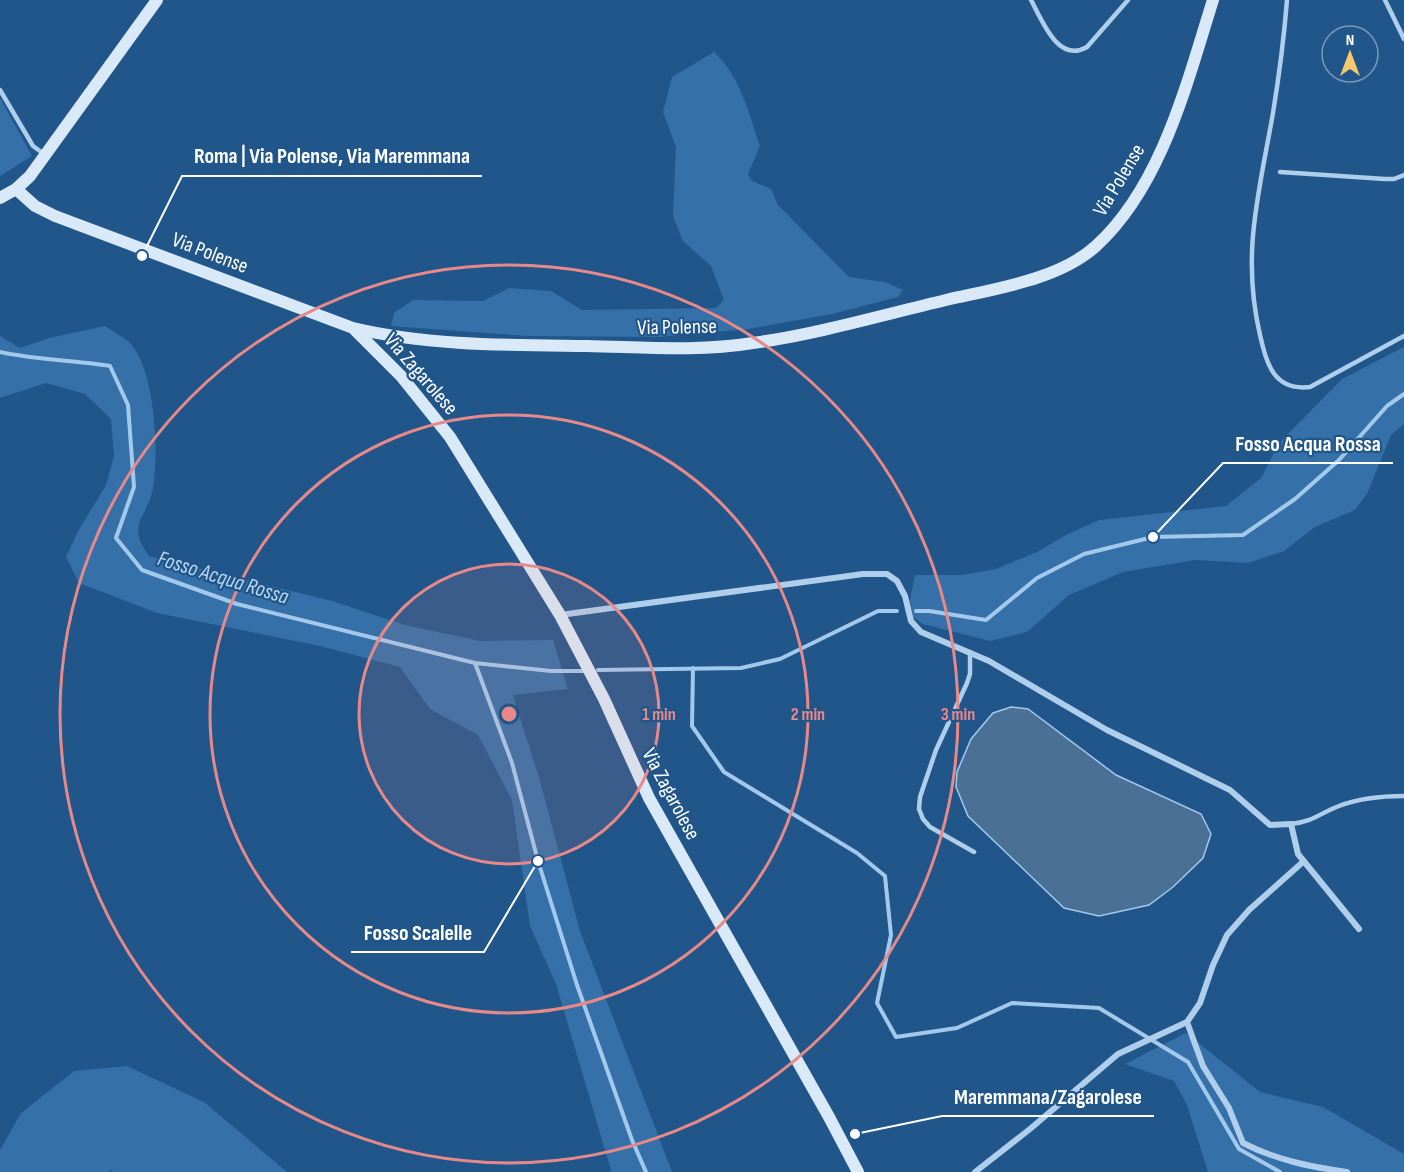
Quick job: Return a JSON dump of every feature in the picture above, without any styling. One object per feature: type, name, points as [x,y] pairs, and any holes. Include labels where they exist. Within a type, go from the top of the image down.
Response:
[{"type":"main road","points":[[0,198],[16,189],[30,176],[157,0]]},
{"type":"main road","name":"Via Polense","points":[[16,189],[35,206],[55,216],[354,328],[387,335],[490,344],[654,348],[751,344],[1014,284],[1051,272],[1086,255],[1119,222],[1153,167],[1178,107],[1213,0]]},
{"type":"main road","name":"Via Zagarolese","points":[[354,328],[401,376],[450,436],[560,615],[593,677],[649,798],[858,1172]]},
{"type":"street","points":[[560,615],[863,574],[887,574],[897,581],[905,596],[910,621],[916,629],[938,640],[970,651],[1107,730],[1230,790],[1270,825],[1291,824],[1298,854],[1359,929]]},
{"type":"street","points":[[975,1172],[1030,1129],[1118,1053],[1187,1022],[1200,1003],[1213,965],[1227,935],[1249,910],[1304,861]]},
{"type":"street","points":[[1187,1022],[1203,1066],[1229,1108],[1243,1143],[1266,1155],[1313,1167],[1347,1172]]},
{"type":"lane","points":[[1031,0],[1056,43],[1070,51],[1080,52],[1128,0]]},
{"type":"lane","points":[[1287,0],[1279,73],[1261,172],[1251,247],[1253,299],[1265,356],[1272,372],[1280,380],[1296,387],[1310,387],[1404,336]]},
{"type":"lane","points":[[1385,0],[1404,39]]},
{"type":"lane","points":[[0,90],[33,146],[46,155]]},
{"type":"lane","points":[[1280,172],[1384,179],[1394,179],[1404,175]]},
{"type":"lane","points":[[970,651],[970,674],[933,758],[920,797],[919,809],[930,828],[974,852]]},
{"type":"lane","points":[[1291,824],[1308,822],[1353,801],[1378,796],[1404,796]]},
{"type":"shaded area","points":[[714,52],[737,84],[760,146],[748,174],[752,181],[771,189],[778,205],[849,277],[885,282],[903,290],[898,297],[832,314],[748,329],[659,337],[527,336],[391,326],[394,313],[413,300],[483,301],[509,288],[551,291],[582,310],[716,308],[724,300],[711,266],[683,241],[673,216],[676,147],[663,112],[672,77]]},
{"type":"shaded area","points":[[0,98],[32,156],[0,176]]},
{"type":"shaded area","points":[[105,326],[134,348],[147,377],[151,396],[154,416],[155,473],[150,498],[138,528],[142,545],[149,556],[332,601],[405,625],[480,641],[553,640],[568,689],[513,695],[540,781],[580,931],[672,1172],[612,1172],[556,984],[530,926],[512,800],[478,735],[430,709],[400,667],[320,646],[157,613],[79,583],[66,557],[77,533],[106,485],[114,456],[111,419],[85,394],[46,383],[0,398],[0,336],[20,348],[49,338]]},
{"type":"shaded area","points":[[1404,347],[1404,424],[1391,435],[1367,494],[1355,510],[1315,527],[1284,551],[1248,563],[1195,560],[1123,572],[1069,595],[1027,632],[990,641],[923,624],[913,617],[910,600],[915,575],[962,575],[996,569],[1039,551],[1066,535],[1099,520],[1226,506],[1261,478],[1279,443],[1342,379]]},
{"type":"shaded area","points":[[1011,707],[1028,709],[1116,775],[1201,814],[1211,834],[1203,858],[1173,887],[1149,905],[1099,916],[1064,908],[968,816],[956,787],[957,772],[971,739],[993,713]]},
{"type":"shaded area","points":[[1186,1033],[1260,1092],[1323,1107],[1404,1154],[1404,1172],[1208,1172],[1187,1105],[1174,1081],[1125,1064]]},
{"type":"shaded area","points":[[127,1066],[204,1102],[287,1172],[113,1172],[111,1170],[108,1172],[0,1172],[0,1150],[21,1113],[74,1071]]},
{"type":"waterway","name":"Fosso Acqua Rossa","points":[[0,352],[110,366],[128,405],[134,487],[116,538],[142,570],[237,604],[475,663],[551,671],[583,671]]},
{"type":"waterway","name":"Fosso Acqua Rossa","points":[[916,611],[986,620],[1037,578],[1084,554],[1153,537],[1243,535],[1295,499],[1339,460],[1387,406],[1404,394]]},
{"type":"waterway","name":"Fosso Acqua Rossa","points":[[598,670],[741,668],[780,659],[878,611],[897,611]]},
{"type":"waterway","points":[[475,663],[512,763],[538,861],[577,985],[632,1140],[646,1172]]},
{"type":"waterway","points":[[693,668],[692,726],[724,772],[857,853],[885,876],[891,935],[877,1003],[896,1037],[957,1028],[1012,1003],[1099,1008],[1188,1062],[1239,1149],[1280,1172]]},
{"type":"place","name":"Roma | Via Polense, Via Maremmana","points":[[142,256]]},
{"type":"place","name":"Fosso Acqua Rossa","points":[[1153,537]]},
{"type":"place","name":"Fosso Scalelle","points":[[538,861]]},
{"type":"place","name":"Maremmana/Zagarolese","points":[[855,1134]]}]
